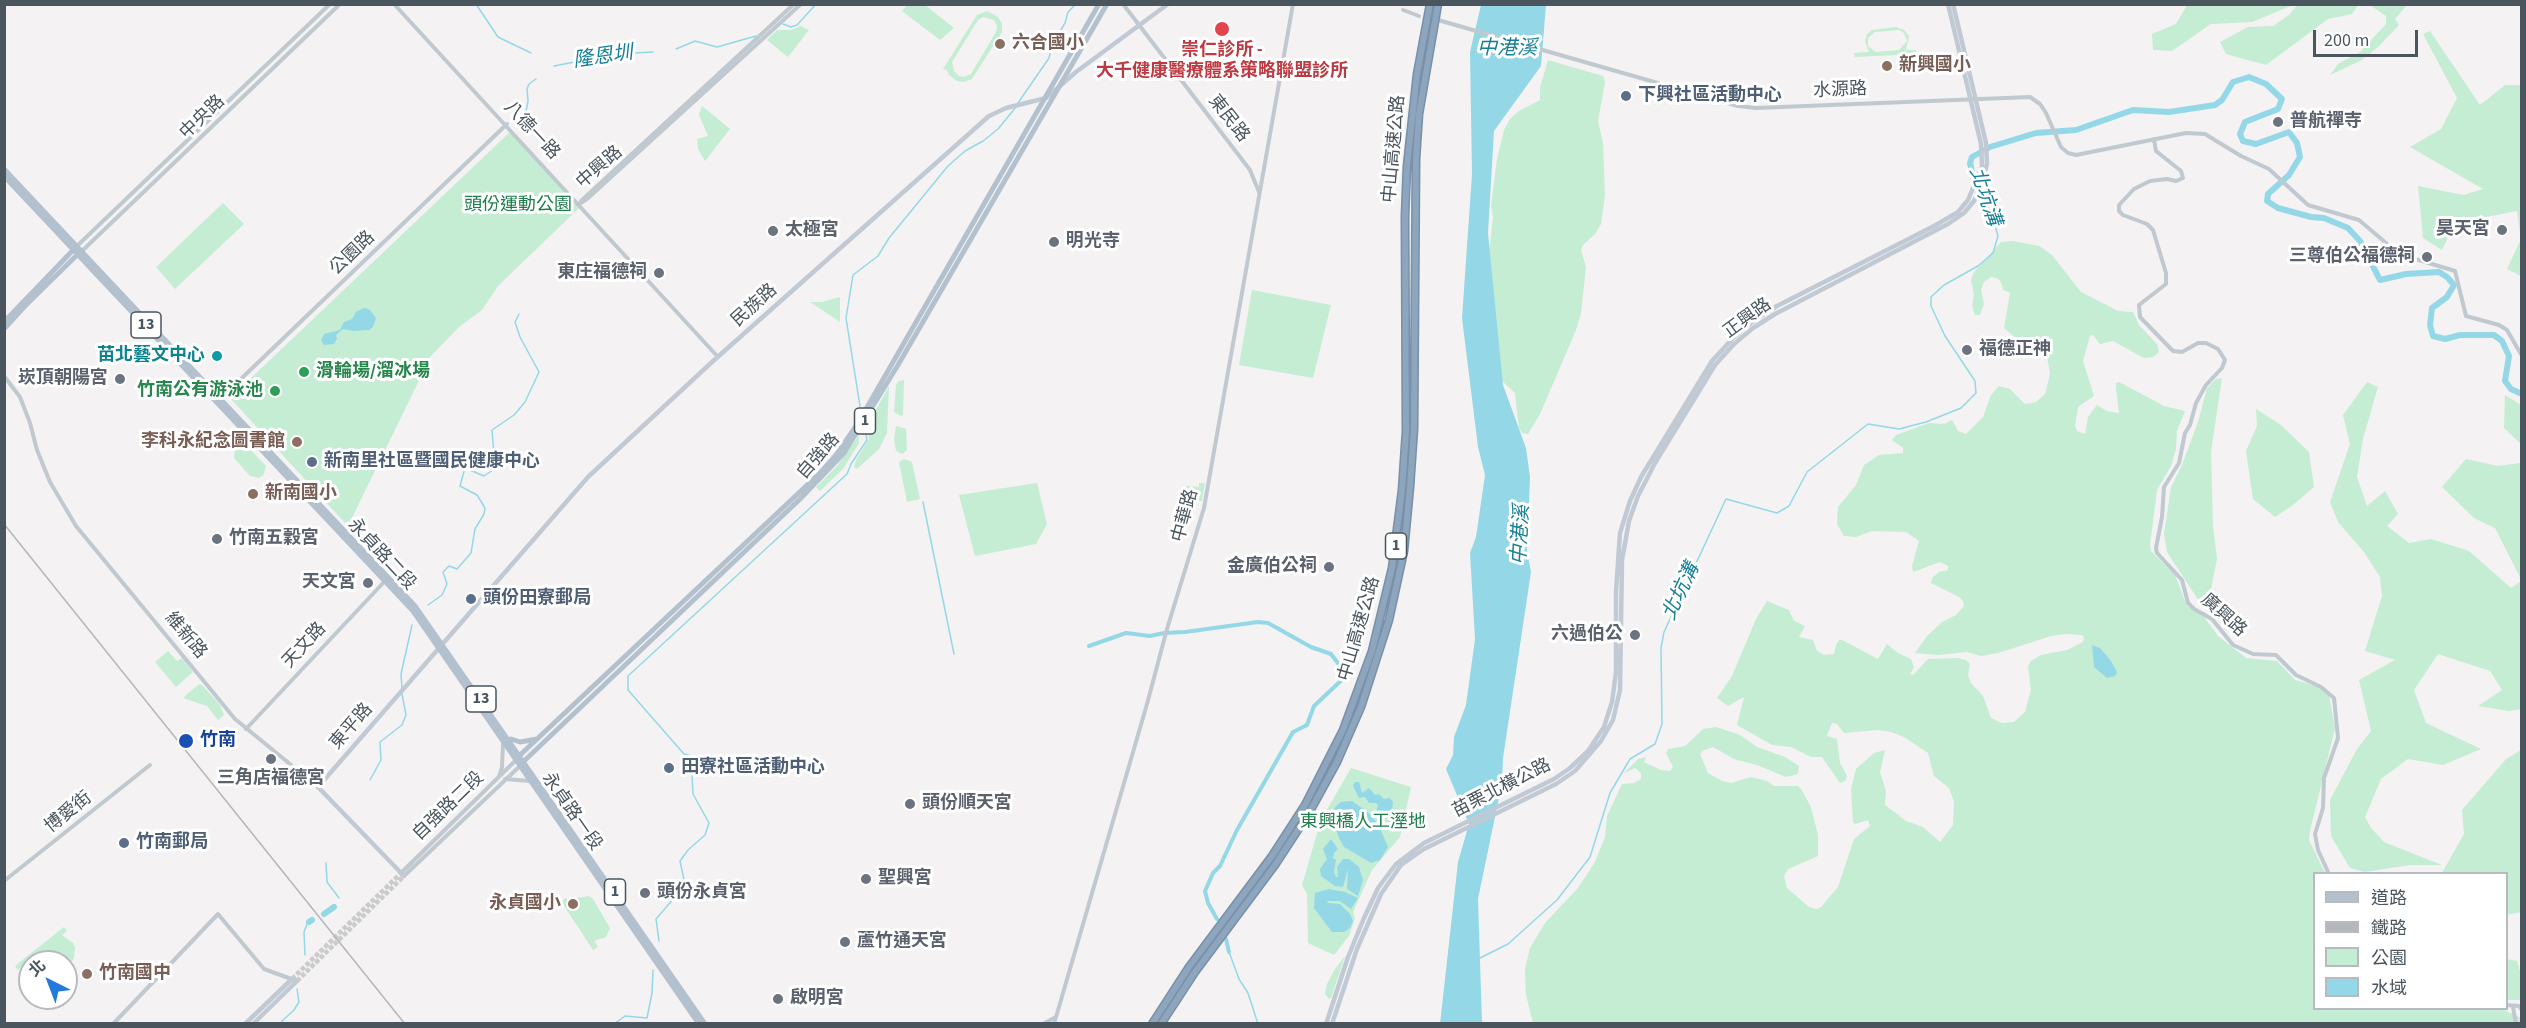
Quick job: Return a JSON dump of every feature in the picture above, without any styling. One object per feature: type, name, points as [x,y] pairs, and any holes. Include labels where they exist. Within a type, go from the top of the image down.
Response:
[{"type":"highway","name":"中山高速公路","points":[[1152,1023],[1190,967],[1272,856],[1305,805],[1346,721],[1375,639],[1392,568],[1402,490],[1406,431],[1405,216],[1407,176],[1417,74],[1430,4]]},
{"type":"highway","name":"中山高速公路","points":[[1161,1023],[1195,972],[1281,856],[1309,813],[1337,762],[1361,707],[1389,620],[1404,551],[1410,487],[1414,429],[1416,159],[1419,114],[1438,4]]},
{"type":"main road","name":"自強路","points":[[988,205],[1099,4]]},
{"type":"main road","name":"自強路","points":[[520,760],[833,466],[857,435],[911,337],[1107,4]]},
{"type":"main road","name":"民族路","points":[[404,689],[588,477],[718,357],[989,116],[1046,98],[1168,4]]},
{"type":"main road","name":"正興路","points":[[1948,4],[1984,145]]},
{"type":"main road","name":"正興路","points":[[1601,741],[1612,720],[1620,690],[1622,560],[1629,521],[1638,496],[1655,464],[1715,365],[1753,328],[1775,314],[1948,224],[1964,213],[1978,193],[1982,183],[1984,145],[1977,99],[1953,4]]},
{"type":"main road","name":"正興路","points":[[1604,727],[1612,702],[1616,672],[1616,582],[1620,533],[1630,501],[1641,477],[1712,361],[1740,332],[1777,306],[1958,212],[1974,187],[1984,154]]},
{"type":"main road","name":"13","points":[[4,169],[78,249]]},
{"type":"main road","name":"13","points":[[4,176],[78,249]]},
{"type":"main road","points":[[4,322],[78,249]]},
{"type":"main road","name":"永貞路二段","points":[[78,249],[388,580],[416,606],[440,646]]},
{"type":"main road","points":[[4,329],[62,265]]},
{"type":"main road","name":"自強路","points":[[520,760],[538,739],[821,472],[848,439],[911,337]]},
{"type":"main road","name":"永貞路一段","points":[[440,646],[699,1023]]},
{"type":"main road","name":"東平路","points":[[318,787],[404,689]]},
{"type":"main road","name":"苗栗北橫公路","points":[[1326,1023],[1348,957],[1385,882],[1409,852],[1554,779],[1588,751],[1604,727]]},
{"type":"main road","points":[[505,738],[519,742],[538,739]]},
{"type":"main road","name":"苗栗北橫公路","points":[[1332,1023],[1357,949],[1385,882],[1401,865],[1424,849],[1556,784],[1575,771],[1601,741]]},
{"type":"main road","name":"永貞路一段","points":[[520,760],[532,782],[705,1023]]},
{"type":"main road","name":"維新路","points":[[318,787],[402,875]]},
{"type":"main road","points":[[245,1023],[295,980]]},
{"type":"main road","points":[[254,1023],[295,980]]},
{"type":"street","name":"中央路","points":[[78,249],[330,4]]},
{"type":"street","name":"中央路","points":[[78,249],[340,4]]},
{"type":"street","name":"八德一路","points":[[394,4],[507,124],[718,357]]},
{"type":"street","name":"中興路","points":[[579,204],[644,141],[794,4]]},
{"type":"street","name":"中興路","points":[[579,204],[801,4]]},
{"type":"street","name":"東民路","points":[[1123,4],[1250,170],[1260,196]]},
{"type":"street","name":"中華路","points":[[1054,1021],[1204,508],[1293,4]]},
{"type":"street","points":[[1403,10],[1419,16]]},
{"type":"street","name":"水源路","points":[[1438,20],[1722,102],[1756,108],[2030,97],[2040,104],[2064,150],[2076,155],[2154,139]]},
{"type":"street","name":"公園路","points":[[219,400],[507,124]]},
{"type":"street","points":[[2154,139],[2186,133],[2205,134],[2241,156],[2260,164],[2308,205],[2359,220],[2399,254],[2455,271],[2466,316],[2499,325],[2507,330],[2522,356]]},
{"type":"street","name":"廣興路","points":[[2154,139],[2157,151],[2181,171],[2183,178],[2176,181],[2167,179],[2150,181],[2134,189],[2119,206],[2119,211],[2123,215],[2151,226],[2163,260],[2166,284],[2142,301],[2139,305],[2140,317],[2169,349],[2182,351],[2198,343],[2206,343],[2218,349],[2225,360],[2222,368],[2206,385],[2196,403],[2185,433],[2179,463],[2164,487],[2157,553],[2182,580],[2188,603],[2212,619],[2233,645],[2253,654],[2276,655],[2296,675],[2321,687],[2334,698],[2338,738],[2325,778],[2323,808],[2315,834],[2318,850],[2329,872]]},
{"type":"street","name":"維新路","points":[[4,376],[20,397],[50,482],[73,521],[246,729],[318,787]]},
{"type":"street","name":"天文路","points":[[246,729],[388,580]]},
{"type":"street","points":[[499,778],[505,738]]},
{"type":"street","name":"自強路二段","points":[[402,875],[520,760]]},
{"type":"street","name":"自強路二段","points":[[402,875],[504,779],[520,760]]},
{"type":"street","name":"博愛街","points":[[4,881],[150,765]]},
{"type":"street","points":[[504,779],[521,779],[532,782]]},
{"type":"street","points":[[113,1023],[218,914],[264,969],[295,980]]},
{"type":"street","points":[[2508,1006],[2513,1008],[2519,1006],[2522,1010]]},
{"type":"street","points":[[2513,1008],[2516,1023]]},
{"type":"street","points":[[1042,1023],[1054,1021]]},
{"type":"green space","points":[[2298,4],[2358,5],[2352,14],[2328,19],[2266,65],[2226,54],[2220,42],[2248,27],[2273,26],[2289,15]]},
{"type":"green space","points":[[907,5],[925,5],[954,28],[940,40],[902,11]]},
{"type":"green space","points":[[2187,5],[2293,5],[2252,22],[2211,24],[2172,51],[2153,50],[2152,34],[2176,24]]},
{"type":"green space","points":[[2370,5],[2407,5],[2395,19],[2399,25],[2379,46],[2362,60],[2330,75],[2338,64],[2360,52],[2386,24],[2386,16]]},
{"type":"green space","points":[[987,11],[998,17],[1002,24],[1002,32],[972,79],[964,82],[957,81],[949,75],[947,70],[943,69],[977,15]],"holes":[[[983,17],[994,20],[997,26],[996,32],[971,74],[964,77],[959,76],[954,71],[952,62],[978,20]]]},
{"type":"green space","points":[[801,26],[809,30],[788,57],[767,40],[777,30],[791,30]]},
{"type":"green space","points":[[1896,27],[1904,30],[1909,36],[1906,50],[1916,50],[1917,54],[1855,57],[1854,53],[1869,52],[1865,41],[1867,34],[1872,30]],"holes":[[[1899,30],[1904,33],[1907,41],[1899,50],[1876,52],[1868,46],[1868,38],[1875,32]]]},
{"type":"green space","points":[[2430,31],[2480,105],[2505,85],[2521,85],[2521,239],[2517,211],[2455,223],[2442,250],[2423,238],[2418,186],[2464,195],[2483,189],[2410,147],[2441,129],[2457,98],[2423,34]]},
{"type":"green space","points":[[1548,60],[1603,76],[1605,82],[1598,121],[1603,143],[1605,195],[1601,224],[1581,250],[1586,267],[1581,313],[1576,330],[1540,414],[1528,434],[1522,433],[1519,428],[1515,393],[1502,381],[1498,371],[1489,252],[1493,217],[1491,206],[1497,159],[1504,130],[1510,119],[1519,111],[1540,100],[1540,88]]},
{"type":"green space","points":[[702,106],[730,129],[705,161],[698,149],[697,139],[708,136],[699,115]]},
{"type":"green space","name":"頭份運動公園","points":[[510,132],[579,208],[498,286],[482,310],[459,327],[431,356],[348,526],[230,398]]},
{"type":"green space","points":[[223,203],[244,224],[175,289],[156,267]]},
{"type":"green space","points":[[2521,239],[2521,276],[2507,269]]},
{"type":"green space","points":[[2013,241],[2039,246],[2052,255],[2081,292],[2118,311],[2133,312],[2139,325],[2157,344],[2159,352],[2153,357],[2144,358],[2113,341],[2100,344],[2093,335],[2090,336],[2083,361],[2094,396],[2078,407],[2075,426],[2077,431],[2085,434],[2088,417],[2097,405],[2107,411],[2119,413],[2116,383],[2119,382],[2164,406],[2185,411],[2177,431],[2176,449],[2171,466],[2157,490],[2151,551],[2175,575],[2187,606],[2204,617],[2218,636],[2246,658],[2277,661],[2295,680],[2324,688],[2329,695],[2335,728],[2309,840],[2325,872],[2313,872],[2313,1010],[2504,1010],[2521,1018],[2521,1023],[1533,1023],[1526,995],[1525,969],[1530,948],[1545,923],[1578,888],[1595,862],[1605,837],[1607,816],[1622,784],[1634,783],[1641,779],[1641,773],[1635,768],[1623,774],[1638,759],[1646,757],[1644,762],[1661,770],[1670,771],[1673,767],[1666,753],[1668,749],[1685,746],[1703,729],[1716,727],[1740,735],[1757,747],[1785,757],[1799,766],[1798,774],[1786,777],[1757,765],[1734,759],[1713,747],[1700,754],[1708,773],[1722,781],[1731,783],[1751,777],[1767,781],[1774,786],[1798,786],[1801,789],[1811,807],[1818,835],[1818,856],[1788,869],[1784,876],[1787,888],[1809,907],[1817,909],[1838,887],[1854,839],[1870,826],[1868,820],[1855,824],[1853,822],[1851,789],[1856,769],[1874,753],[1885,750],[1880,772],[1886,791],[1885,805],[1906,821],[1923,827],[1940,842],[1953,825],[1954,802],[1949,788],[1934,776],[1928,753],[1904,737],[1878,730],[1844,733],[1837,724],[1832,723],[1827,736],[1837,739],[1840,763],[1847,776],[1845,781],[1840,783],[1822,757],[1811,757],[1791,747],[1772,745],[1737,725],[1744,697],[1728,706],[1717,698],[1732,676],[1756,619],[1767,601],[1789,610],[1794,621],[1805,626],[1799,637],[1813,640],[1817,651],[1824,655],[1834,654],[1836,645],[1839,640],[1842,640],[1878,659],[1887,644],[1898,653],[1911,659],[1914,667],[1910,674],[1913,675],[1928,659],[1966,660],[1970,664],[1968,675],[1971,683],[1983,696],[1991,718],[2002,723],[2014,722],[2025,712],[2031,690],[2028,666],[2031,661],[2041,655],[2067,650],[2083,642],[2082,635],[2065,634],[1981,656],[1967,652],[1938,655],[1915,653],[1927,636],[1942,622],[1956,615],[1964,606],[1959,597],[1931,583],[1932,578],[1939,572],[1948,570],[1948,566],[1940,562],[1913,572],[1912,566],[1919,541],[1906,532],[1872,531],[1856,537],[1844,536],[1837,524],[1838,507],[1856,485],[1864,465],[1879,455],[1903,453],[1903,448],[1892,440],[1896,435],[1929,423],[1944,424],[1952,420],[1958,431],[1966,434],[1983,417],[1991,395],[1999,386],[2010,389],[2025,404],[2036,402],[2045,394],[2050,374],[2047,357],[2041,350],[2022,349],[2019,341],[2004,328],[2010,293],[2003,290],[2001,282],[1991,277],[1984,282],[1981,290],[1984,304],[1980,315],[1975,315],[1972,306],[1974,294],[1971,280],[1974,272],[2001,242]]},
{"type":"green space","points":[[1252,290],[1331,305],[1313,378],[1239,365]]},
{"type":"green space","points":[[840,297],[840,322],[810,302],[822,302]]},
{"type":"green space","points":[[2222,378],[2211,452],[2213,526],[2217,559],[2208,604],[2199,601],[2167,552],[2164,534],[2171,487],[2198,422],[2207,388],[2216,379]]},
{"type":"green space","points":[[904,380],[903,415],[901,416],[894,412],[896,385],[899,381]]},
{"type":"green space","points":[[2367,382],[2378,387],[2363,439],[2357,477],[2367,506],[2385,491],[2398,514],[2387,526],[2409,543],[2431,539],[2469,551],[2511,588],[2521,581],[2522,709],[2509,711],[2478,706],[2502,690],[2490,671],[2438,654],[2414,690],[2426,723],[2481,749],[2443,765],[2408,759],[2381,779],[2365,817],[2371,828],[2384,842],[2442,865],[2410,865],[2365,872],[2350,868],[2331,836],[2330,800],[2357,749],[2371,731],[2359,680],[2395,660],[2365,651],[2382,596],[2380,577],[2364,552],[2338,522],[2330,502],[2350,444],[2343,415]]},
{"type":"green space","points":[[889,386],[887,433],[879,449],[857,469],[854,467],[856,460],[869,439],[867,426]]},
{"type":"green space","points":[[2505,395],[2521,405],[2521,444],[2504,428]]},
{"type":"green space","points":[[2256,409],[2281,425],[2309,452],[2314,487],[2275,517],[2253,499],[2246,451],[2257,426]]},
{"type":"green space","points":[[896,426],[906,429],[907,450],[903,454],[896,451],[894,439]]},
{"type":"green space","points":[[859,435],[859,443],[843,469],[820,491],[816,487],[837,466]]},
{"type":"green space","points":[[239,445],[246,445],[266,466],[263,476],[258,478],[250,476],[234,458],[235,449]]},
{"type":"green space","points":[[904,459],[912,462],[920,499],[907,502],[899,462]]},
{"type":"green space","points":[[2466,459],[2498,466],[2520,463],[2521,459],[2521,579],[2495,528],[2474,518],[2442,487]]},
{"type":"green space","points":[[1037,483],[1047,524],[1036,544],[975,556],[959,495]]},
{"type":"green space","points":[[1199,483],[1205,483],[1202,501],[1186,501],[1187,486],[1199,487]]},
{"type":"green space","points":[[168,651],[177,661],[182,658],[193,672],[176,687],[155,662]]},
{"type":"green space","points":[[199,684],[220,705],[224,715],[218,720],[207,706],[183,698]]},
{"type":"green space","points":[[2521,750],[2521,912],[2508,915],[2508,872],[2443,872],[2464,834],[2462,810],[2506,759]]},
{"type":"green space","name":"東興橋人工溼地","points":[[1351,768],[1411,787],[1400,837],[1372,870],[1353,912],[1355,918],[1349,936],[1334,955],[1308,943],[1307,894],[1302,885],[1321,820]]},
{"type":"green space","points":[[589,896],[610,928],[606,937],[594,941],[598,947],[593,950],[561,901],[566,898],[571,906],[577,898]]},
{"type":"green space","points":[[64,927],[67,931],[62,935],[73,943],[75,948],[75,950],[35,950]]},
{"type":"green space","points":[[1345,956],[1329,999],[1325,994],[1327,984]]},
{"type":"green space","points":[[2508,959],[2517,961],[2521,975],[2521,1000],[2508,1000]]},
{"type":"water","name":"中港溪","points":[[1481,5],[1546,5],[1541,66],[1494,131],[1488,233],[1503,385],[1526,448],[1530,477],[1527,551],[1531,572],[1503,758],[1502,783],[1478,899],[1482,1023],[1440,1024],[1458,862],[1469,824],[1446,769],[1453,755],[1454,737],[1466,705],[1475,639],[1470,553],[1476,537],[1485,475],[1478,447],[1462,318],[1472,174],[1470,52]]},
{"type":"water","points":[[364,308],[370,310],[376,318],[373,327],[369,330],[343,329],[336,335],[337,339],[334,344],[324,345],[321,340],[324,334],[340,330],[344,322],[352,319],[356,312]]},
{"type":"water","points":[[2092,645],[2100,648],[2111,661],[2117,672],[2115,676],[2107,678],[2094,667]]},
{"type":"water","points":[[1355,782],[1359,782],[1362,793],[1369,788],[1375,795],[1379,794],[1384,799],[1390,798],[1393,802],[1392,813],[1380,818],[1376,812],[1378,805],[1376,803],[1369,803],[1365,797],[1359,798],[1353,786]]},
{"type":"water","points":[[1352,801],[1368,812],[1378,824],[1388,847],[1380,860],[1371,863],[1344,847],[1339,838],[1332,817],[1335,807],[1341,802]]},
{"type":"water","points":[[1331,839],[1338,849],[1333,858],[1336,860],[1334,872],[1336,877],[1338,877],[1337,867],[1343,859],[1349,859],[1359,867],[1363,880],[1358,896],[1347,889],[1348,869],[1343,887],[1335,886],[1321,876],[1320,869],[1327,859],[1323,849]]},
{"type":"water","points":[[1329,889],[1345,892],[1358,898],[1351,909],[1340,901],[1327,901],[1340,904],[1350,914],[1353,921],[1350,928],[1344,932],[1332,932],[1314,908],[1315,893]]},
{"type":"waterway","name":"隆恩圳","points":[[476,4],[498,37],[531,53]]},
{"type":"waterway","name":"隆恩圳","points":[[783,24],[791,27],[797,25],[816,4]]},
{"type":"waterway","points":[[1018,103],[1049,58],[1052,45],[1065,23],[1068,12],[1076,4]]},
{"type":"waterway","name":"隆恩圳","points":[[676,49],[695,41],[717,47],[756,36]]},
{"type":"waterway","name":"隆恩圳","points":[[554,66],[585,60],[597,55],[653,52]]},
{"type":"waterway","name":"北坑溝","points":[[1986,204],[1975,184],[1970,163],[1972,157],[1990,147],[2036,133],[2076,130],[2133,110],[2169,112],[2215,105],[2222,100],[2233,82],[2249,77],[2266,84],[2282,99],[2278,109],[2245,122],[2240,134],[2243,141],[2256,144],[2289,132],[2297,143],[2300,157],[2289,175],[2268,194],[2267,201],[2278,208],[2324,218],[2348,228],[2360,241],[2380,280],[2406,274],[2439,272],[2447,277],[2454,285],[2447,297],[2432,308],[2430,325],[2433,336],[2445,339],[2460,335],[2494,335],[2502,341],[2509,356],[2505,381],[2511,389],[2522,394]]},
{"type":"waterway","name":"隆恩圳","points":[[523,127],[528,101],[527,89],[529,84],[536,79]]},
{"type":"waterway","points":[[860,406],[846,318],[853,275],[878,256],[889,238],[948,166],[965,151],[998,129],[1016,107]]},
{"type":"waterway","name":"北坑溝","points":[[1480,958],[1508,944],[1557,900],[1590,857],[1610,793],[1630,759],[1655,744],[1662,724],[1661,648],[1664,632],[1726,499],[1777,513],[1789,506],[1807,472],[1868,424],[1899,429],[1926,422],[1961,408],[1976,393],[1975,381],[1945,336],[1931,306],[1931,297],[1944,285],[1978,266],[1993,253],[1998,236],[1992,214],[1986,204]]},
{"type":"waterway","name":"隆恩圳","points":[[428,605],[442,595],[447,584],[443,572],[449,566],[457,569],[471,553],[475,529],[484,514],[485,508],[477,495],[460,486],[465,468],[484,476],[499,466],[494,454],[492,430],[514,415],[525,402],[539,372],[520,337],[515,322],[519,314]]},
{"type":"waterway","points":[[659,941],[656,919],[682,889],[684,880],[680,861],[688,850],[705,835],[709,823],[693,794],[691,756],[684,754],[628,690],[628,676],[847,474],[867,440],[865,428]]},
{"type":"waterway","points":[[923,502],[954,654]]},
{"type":"waterway","points":[[1089,646],[1126,633],[1150,636],[1258,622],[1268,623],[1311,647],[1331,654],[1347,675],[1314,706],[1307,725],[1293,732],[1237,830],[1220,866],[1213,873],[1205,891],[1208,903],[1217,919]]},
{"type":"waterway","name":"隆恩圳","points":[[402,689],[401,674],[412,625]]},
{"type":"waterway","name":"隆恩圳","points":[[370,780],[381,760],[380,742],[402,725],[406,715],[402,694]]},
{"type":"waterway","points":[[326,863],[327,882],[339,898]]},
{"type":"waterway","points":[[324,914],[334,907]]},
{"type":"waterway","points":[[305,955],[304,932],[307,924]]},
{"type":"waterway","points":[[1226,939],[1229,952]]},
{"type":"waterway","points":[[1229,952],[1239,979],[1248,993],[1258,1024]]},
{"type":"waterway","points":[[614,1024],[625,1016],[647,1018],[652,993],[653,970]]},
{"type":"waterway","points":[[283,1024],[282,1021],[299,1002],[297,989]]},
{"type":"tunnel","points":[[292,979],[401,873]]},
{"type":"tunnel","points":[[297,981],[404,876]]},
{"type":"railway","points":[[4,524],[405,1024]]},
{"type":"place","name":"崇仁診所 - 大千健康醫療體系策略聯盟診所","points":[[1222,29]]},
{"type":"place","name":"六合國小","points":[[1000,44]]},
{"type":"place","name":"新興國小","points":[[1887,66]]},
{"type":"place","name":"下興社區活動中心","points":[[1626,96]]},
{"type":"place","name":"普航禪寺","points":[[2278,122]]},
{"type":"place","name":"昊天宮","points":[[2502,230]]},
{"type":"place","name":"太極宮","points":[[773,231]]},
{"type":"place","name":"明光寺","points":[[1054,242]]},
{"type":"place","name":"三尊伯公福德祠","points":[[2427,257]]},
{"type":"place","name":"東庄福德祠","points":[[659,273]]},
{"type":"place","name":"福德正神","points":[[1967,350]]},
{"type":"place","name":"苗北藝文中心","points":[[217,356]]},
{"type":"place","name":"滑輪場/溜冰場","points":[[304,372]]},
{"type":"place","name":"崁頂朝陽宮","points":[[120,379]]},
{"type":"place","name":"竹南公有游泳池","points":[[275,391]]},
{"type":"place","name":"李科永紀念圖書館","points":[[297,442]]},
{"type":"place","name":"新南里社區暨國民健康中心","points":[[312,462]]},
{"type":"place","name":"新南國小","points":[[253,494]]},
{"type":"place","name":"竹南五穀宮","points":[[217,539]]},
{"type":"place","name":"金廣伯公祠","points":[[1329,567]]},
{"type":"place","name":"天文宮","points":[[368,583]]},
{"type":"place","name":"頭份田寮郵局","points":[[471,599]]},
{"type":"place","name":"六過伯公","points":[[1635,635]]},
{"type":"place","name":"竹南","points":[[186,741]]},
{"type":"place","name":"三角店福德宮","points":[[271,759]]},
{"type":"place","name":"田寮社區活動中心","points":[[669,768]]},
{"type":"place","name":"頭份順天宮","points":[[910,804]]},
{"type":"place","name":"竹南郵局","points":[[124,843]]},
{"type":"place","name":"聖興宮","points":[[866,879]]},
{"type":"place","name":"頭份永貞宮","points":[[645,893]]},
{"type":"place","name":"永貞國小","points":[[573,904]]},
{"type":"place","name":"蘆竹通天宮","points":[[845,942]]},
{"type":"place","name":"竹南國中","points":[[87,974]]},
{"type":"place","name":"啟明宮","points":[[778,999]]}]
